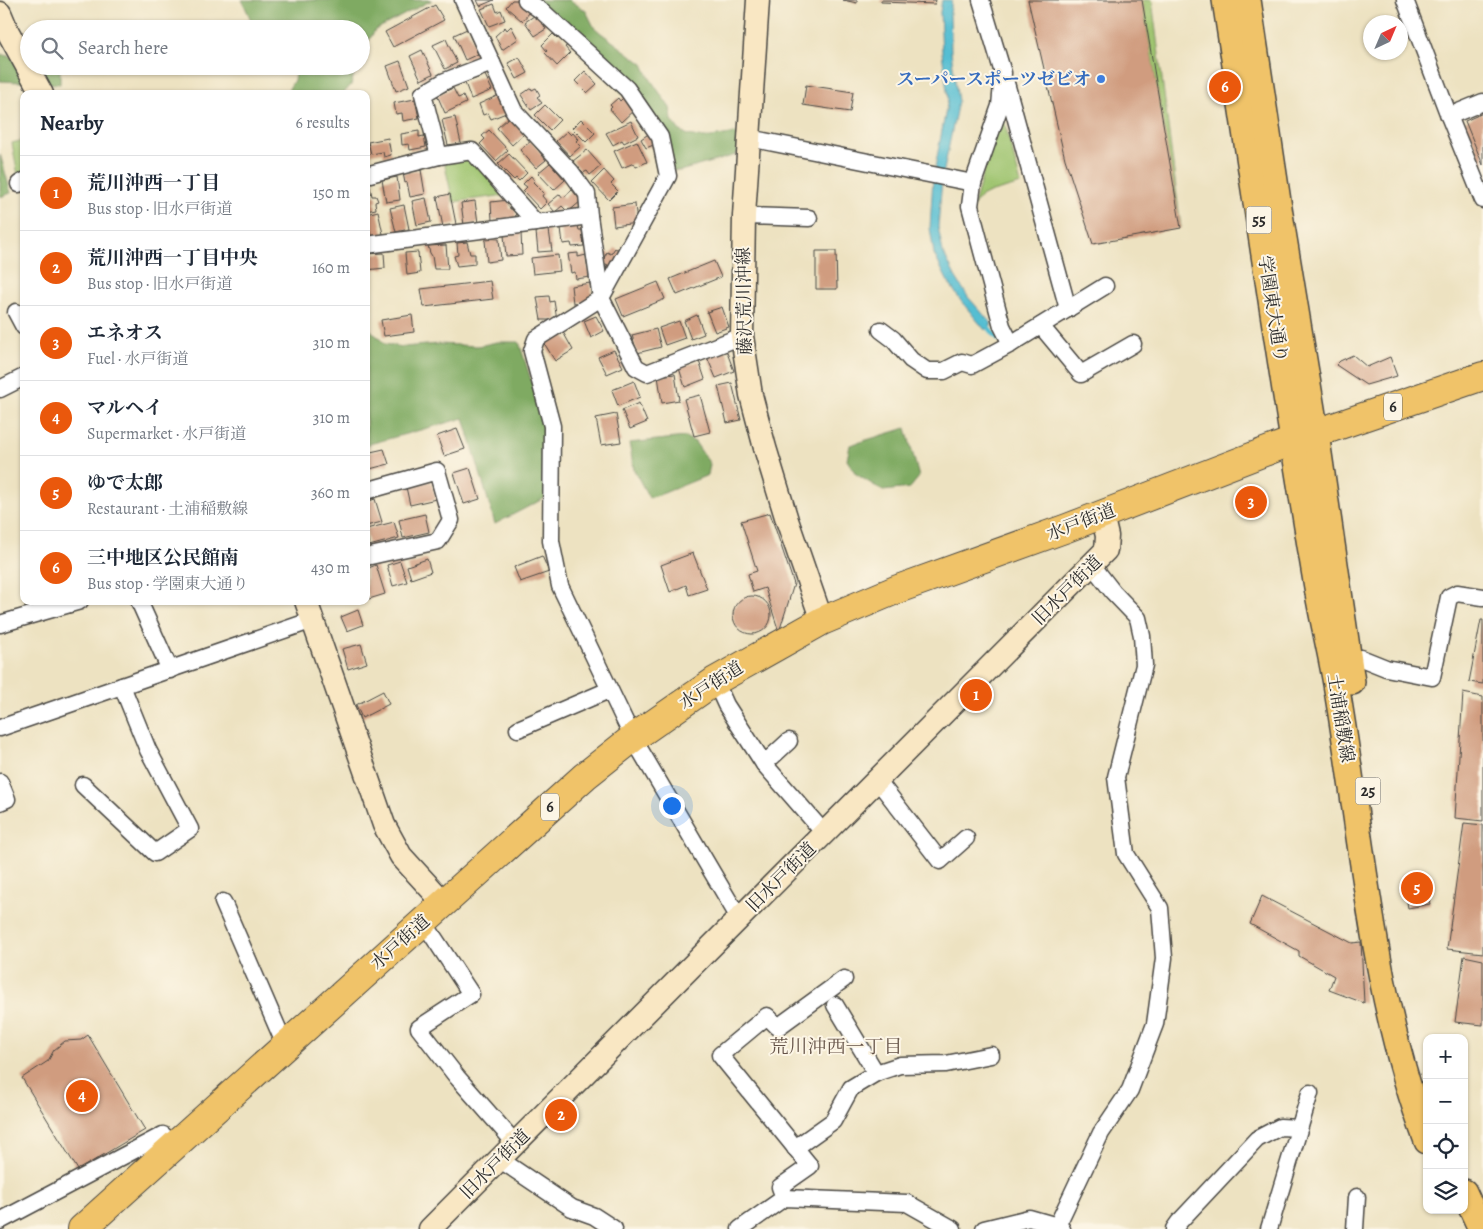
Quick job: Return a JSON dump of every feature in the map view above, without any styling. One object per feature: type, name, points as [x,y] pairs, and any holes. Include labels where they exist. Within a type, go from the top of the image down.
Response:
[{"type":"highway","name":"水戸街道","points":[[82,1229],[585,776],[633,738],[715,681],[822,621],[898,589],[1102,515],[1305,437],[1483,376]]},
{"type":"main road","name":"学園東大通り","points":[[1225,0],[1305,437]]},
{"type":"main road","name":"学園東大通り","points":[[1248,0],[1279,208],[1305,437]]},
{"type":"main road","name":"土浦稲敷線","points":[[1305,437],[1348,658],[1401,1001],[1424,1079]]},
{"type":"main road","name":"土浦稲敷線","points":[[1305,437],[1320,601],[1338,694],[1367,897],[1391,1020],[1414,1107],[1423,1131]]},
{"type":"main road","points":[[1468,1201],[1481,1229]]},
{"type":"main road","points":[[1458,1214],[1464,1229]]},
{"type":"street","points":[[463,0],[514,111],[571,172],[587,194],[601,298],[636,366],[647,372],[742,336]]},
{"type":"street","points":[[526,0],[543,12],[627,89],[660,137],[668,176],[601,298],[536,338],[532,351],[552,426],[551,541],[560,586],[609,690],[633,738],[739,918]]},
{"type":"street","name":"藤沢荒川沖線","points":[[758,0],[744,216],[742,336],[751,395],[765,448],[787,520],[822,621]]},
{"type":"street","points":[[981,0],[1068,309]]},
{"type":"street","points":[[1406,0],[1449,116],[1483,200]]},
{"type":"street","points":[[0,13],[20,54]]},
{"type":"street","points":[[439,156],[423,94],[445,81],[492,63]]},
{"type":"street","points":[[1003,73],[1000,106],[973,183],[970,206],[1002,326],[1011,344]]},
{"type":"street","points":[[32,75],[40,90]]},
{"type":"street","points":[[1449,116],[1483,102]]},
{"type":"street","points":[[748,138],[973,183]]},
{"type":"street","points":[[370,174],[439,156],[472,151],[536,223]]},
{"type":"street","points":[[370,244],[589,216]]},
{"type":"street","points":[[744,216],[809,218]]},
{"type":"street","points":[[881,330],[893,339],[911,360],[927,370],[944,371],[962,362],[972,365],[1011,344],[1105,286]]},
{"type":"street","points":[[16,312],[20,319]]},
{"type":"street","points":[[1040,326],[1081,374],[1134,344]]},
{"type":"street","points":[[2,385],[20,378]]},
{"type":"street","points":[[370,490],[437,471],[451,520],[438,542],[370,556]]},
{"type":"street","name":"旧水戸街道","points":[[430,1229],[1092,565],[1106,550],[1107,536],[1102,515]]},
{"type":"street","points":[[984,1229],[1029,1218],[1059,1227],[1101,1133],[1130,1090],[1155,1024],[1164,958],[1160,908],[1126,854],[1116,777],[1144,665],[1142,636],[1138,618],[1113,592],[1092,565]]},
{"type":"street","points":[[1348,658],[1362,658],[1386,668],[1432,677],[1449,598],[1457,593],[1483,597]]},
{"type":"street","points":[[0,624],[66,605]]},
{"type":"street","points":[[141,605],[170,670]]},
{"type":"street","points":[[0,728],[170,670],[309,611],[384,825],[401,856],[444,903]]},
{"type":"street","points":[[715,681],[726,706],[764,764],[825,834]]},
{"type":"street","points":[[83,785],[155,853],[190,829],[148,750],[122,686]]},
{"type":"street","points":[[518,729],[609,690]]},
{"type":"street","points":[[764,764],[789,741]]},
{"type":"street","points":[[878,781],[940,861],[966,838]]},
{"type":"street","points":[[0,782],[7,799],[0,802]]},
{"type":"street","points":[[223,902],[285,1046]]},
{"type":"street","points":[[423,922],[471,994],[419,1028],[457,1078],[515,1143]]},
{"type":"street","points":[[784,1198],[780,1187],[810,1166],[720,1055],[767,1016],[778,1027],[844,979]]},
{"type":"street","points":[[835,1005],[876,1073]]},
{"type":"street","points":[[795,1148],[833,1121],[851,1088],[876,1073],[900,1065],[946,1064],[991,1055]]},
{"type":"street","points":[[1269,1229],[1310,1092]]},
{"type":"street","points":[[1174,1229],[1257,1139],[1280,1128],[1299,1128]]},
{"type":"street","points":[[0,1222],[163,1135],[173,1146]]},
{"type":"street","points":[[499,1159],[572,1208],[594,1216],[614,1229]]},
{"type":"street","points":[[1354,1229],[1357,1197]]},
{"type":"street","points":[[740,1229],[784,1198],[907,1203],[952,1229]]},
{"type":"green space","points":[[242,0],[432,0],[375,30],[370,39],[370,20],[251,20]]},
{"type":"green space","points":[[533,0],[570,0],[586,11],[594,27],[643,64],[649,77],[670,108],[672,120],[679,130],[688,135],[704,138],[737,133],[739,150],[736,155],[680,171],[672,170],[665,138]]},
{"type":"green space","points":[[1142,0],[1152,0],[1181,228]]},
{"type":"green space","points":[[0,54],[20,62],[20,75],[60,75],[60,84],[0,81]]},
{"type":"green space","points":[[295,75],[354,75],[351,85],[347,90],[288,90]]},
{"type":"green space","points":[[1001,110],[1021,184],[982,195],[974,205]]},
{"type":"green space","points":[[20,141],[20,175],[18,175],[12,143]]},
{"type":"green space","points":[[0,154],[11,193],[0,197]]},
{"type":"green space","points":[[470,156],[506,195],[453,202],[444,161]]},
{"type":"green space","points":[[370,329],[385,344],[403,347],[439,344],[478,346],[497,342],[519,342],[546,427],[545,498],[495,524],[464,418],[370,444]]},
{"type":"green space","points":[[906,428],[919,477],[910,488],[883,491],[856,474],[847,460],[850,445]]},
{"type":"green space","points":[[685,437],[695,442],[710,464],[708,475],[649,498],[634,470],[629,443]]},
{"type":"water","points":[[942,0],[952,0],[950,13],[951,52],[958,101],[942,180],[938,227],[943,252],[955,276],[968,297],[992,324],[985,330],[961,301],[947,280],[934,254],[930,228],[933,178],[948,99],[942,52],[940,12]]},
{"type":"building","points":[[477,0],[494,0],[480,6]]},
{"type":"building","points":[[512,0],[519,0],[531,11],[522,21],[506,7]]},
{"type":"building","points":[[843,0],[857,0],[857,3]]},
{"type":"building","points":[[881,0],[936,0],[935,4],[881,2]]},
{"type":"building","name":"スーパースポーツゼビオ","points":[[1028,0],[1142,0],[1181,228],[1093,244],[1065,159]]},
{"type":"building","points":[[494,4],[497,12],[501,10],[505,20],[489,26],[481,9]]},
{"type":"building","points":[[435,5],[444,20],[393,47],[385,32]]},
{"type":"building","points":[[540,12],[548,23],[544,26],[546,29],[535,36],[525,22]]},
{"type":"building","points":[[511,26],[518,39],[502,50],[495,36],[505,27],[507,30]]},
{"type":"building","points":[[467,29],[478,54],[465,60],[454,35]]},
{"type":"building","points":[[553,34],[557,38],[560,35],[568,45],[565,47],[570,53],[557,66],[545,53],[547,51],[542,45]]},
{"type":"building","points":[[446,39],[457,63],[445,69],[433,45]]},
{"type":"building","points":[[422,50],[433,74],[421,80],[410,56]]},
{"type":"building","points":[[519,57],[528,73],[517,79],[508,63]]},
{"type":"building","points":[[400,61],[409,86],[396,91],[387,66]]},
{"type":"building","points":[[585,71],[597,84],[587,93],[575,81]]},
{"type":"building","points":[[485,75],[492,90],[471,99],[465,83]]},
{"type":"building","points":[[806,85],[853,92],[850,112],[803,105]]},
{"type":"building","points":[[453,88],[458,98],[463,96],[466,103],[445,113],[437,95]]},
{"type":"building","points":[[531,88],[532,90],[536,88],[540,95],[537,97],[542,103],[531,110],[521,95]]},
{"type":"building","points":[[499,95],[506,113],[491,119],[488,113],[483,115],[479,104]]},
{"type":"building","points":[[625,96],[636,108],[621,122],[610,109],[612,107],[610,105],[618,98],[620,101]]},
{"type":"building","points":[[415,99],[419,118],[403,121],[402,113],[396,114],[394,103]]},
{"type":"building","points":[[545,105],[560,120],[550,130],[535,115]]},
{"type":"building","points":[[1483,113],[1483,165],[1465,121]]},
{"type":"building","points":[[455,117],[461,143],[448,145],[442,120]]},
{"type":"building","points":[[509,117],[524,134],[512,145],[497,128]]},
{"type":"building","points":[[581,119],[595,133],[586,142],[572,128]]},
{"type":"building","points":[[631,121],[638,136],[624,143],[622,140],[613,145],[606,133]]},
{"type":"building","points":[[489,130],[508,150],[496,161],[480,144],[485,139],[482,136]]},
{"type":"building","points":[[419,131],[419,137],[424,136],[426,147],[410,150],[409,144],[402,145],[401,134]]},
{"type":"building","points":[[567,131],[571,135],[573,133],[578,139],[576,141],[581,146],[570,156],[556,141]]},
{"type":"building","points":[[650,133],[656,144],[646,148],[641,139]]},
{"type":"building","points":[[388,138],[391,155],[384,157],[383,152],[371,154],[370,142]]},
{"type":"building","points":[[531,141],[546,160],[536,168],[520,150]]},
{"type":"building","points":[[637,141],[647,162],[636,167],[634,163],[622,168],[614,151]]},
{"type":"building","points":[[587,150],[601,166],[590,175],[587,171],[583,173],[573,161]]},
{"type":"building","points":[[509,154],[527,173],[519,181],[516,178],[514,180],[498,164]]},
{"type":"building","points":[[550,163],[565,180],[554,190],[538,173]]},
{"type":"building","points":[[421,170],[425,194],[410,197],[403,173]]},
{"type":"building","points":[[604,170],[614,181],[611,184],[618,191],[609,200],[592,182]]},
{"type":"building","points":[[531,176],[535,181],[533,182],[544,193],[542,196],[547,202],[540,209],[523,191],[527,187],[523,184]]},
{"type":"building","points":[[397,177],[400,200],[386,202],[382,180]]},
{"type":"building","points":[[370,187],[372,196],[376,196],[378,201],[375,202],[376,209],[370,210]]},
{"type":"building","points":[[572,190],[581,201],[568,212],[562,206],[555,212],[548,204],[560,194],[563,198]]},
{"type":"building","points":[[450,194],[456,224],[443,227],[437,197]]},
{"type":"building","points":[[426,198],[431,222],[417,225],[412,201]]},
{"type":"building","points":[[509,200],[510,209],[515,208],[516,218],[492,220],[491,202]]},
{"type":"building","points":[[475,201],[478,223],[464,225],[461,203]]},
{"type":"building","points":[[635,204],[637,223],[614,226],[612,207]]},
{"type":"building","points":[[404,205],[409,229],[396,232],[390,208]]},
{"type":"building","points":[[378,211],[383,234],[371,237],[370,213]]},
{"type":"building","points":[[578,226],[579,230],[582,230],[584,246],[572,247],[571,243],[563,244],[561,228]]},
{"type":"building","points":[[549,230],[552,251],[538,252],[536,232]]},
{"type":"building","points":[[521,233],[522,255],[506,256],[504,235]]},
{"type":"building","points":[[499,239],[501,260],[487,262],[485,240]]},
{"type":"building","points":[[467,242],[470,254],[475,254],[475,264],[457,266],[454,256],[458,255],[457,243]]},
{"type":"building","points":[[446,245],[448,269],[434,269],[428,246]]},
{"type":"building","points":[[615,248],[623,252],[614,272],[606,268],[608,265],[602,262],[607,252],[611,254]]},
{"type":"building","points":[[816,251],[836,251],[837,289],[816,289]]},
{"type":"building","points":[[418,252],[420,273],[407,275],[405,253]]},
{"type":"building","points":[[384,253],[385,268],[370,270],[370,254]]},
{"type":"building","points":[[578,253],[578,257],[586,255],[590,277],[576,279],[575,272],[571,273],[568,254]]},
{"type":"building","points":[[558,255],[560,271],[533,274],[531,258]]},
{"type":"building","points":[[714,261],[721,277],[677,295],[670,279]]},
{"type":"building","points":[[490,281],[493,299],[424,307],[421,289]]},
{"type":"building","points":[[658,282],[665,299],[623,316],[616,299]]},
{"type":"building","points":[[590,283],[592,297],[588,301],[573,303],[571,286]]},
{"type":"building","points":[[549,296],[550,302],[554,301],[557,320],[541,320],[537,297]]},
{"type":"building","points":[[722,307],[729,327],[715,332],[707,312]]},
{"type":"building","points":[[412,315],[414,332],[384,336],[381,320]]},
{"type":"building","points":[[697,315],[704,334],[691,339],[684,321]]},
{"type":"building","points":[[596,316],[604,331],[591,338],[584,321]]},
{"type":"building","points":[[679,321],[685,338],[665,345],[659,328]]},
{"type":"building","points":[[656,329],[661,347],[637,353],[632,335]]},
{"type":"building","points":[[563,332],[573,350],[555,361],[544,343]]},
{"type":"building","points":[[614,350],[623,367],[607,374],[598,357]]},
{"type":"building","points":[[726,350],[734,371],[716,378],[707,357]]},
{"type":"building","points":[[1353,355],[1367,367],[1390,357],[1397,376],[1366,385],[1336,365]]},
{"type":"building","points":[[699,361],[705,379],[685,387],[679,368]]},
{"type":"building","points":[[675,374],[679,400],[662,403],[658,376]]},
{"type":"building","points":[[634,381],[640,397],[618,406],[612,390]]},
{"type":"building","points":[[732,383],[741,420],[727,423],[718,386]]},
{"type":"building","points":[[700,395],[710,432],[694,436],[684,399]]},
{"type":"building","points":[[639,403],[647,422],[630,429],[622,410]]},
{"type":"building","points":[[616,414],[621,442],[601,445],[596,418]]},
{"type":"building","points":[[457,429],[465,449],[444,456],[437,436]]},
{"type":"building","points":[[384,449],[389,464],[370,469],[370,452]]},
{"type":"building","points":[[470,468],[480,499],[464,504],[454,473]]},
{"type":"building","points":[[431,481],[436,499],[410,505],[406,487]]},
{"type":"building","points":[[375,499],[382,522],[370,525],[370,501]]},
{"type":"building","points":[[770,513],[794,584],[779,632],[765,588],[753,592],[748,574],[757,571],[741,521]]},
{"type":"building","points":[[425,514],[429,532],[403,538],[399,520]]},
{"type":"building","points":[[394,522],[399,538],[370,546],[370,528]]},
{"type":"building","points":[[693,553],[707,589],[689,595],[686,585],[670,592],[661,565]]},
{"type":"building","points":[[542,556],[549,572],[520,582],[514,567]]},
{"type":"building","points":[[427,559],[431,572],[411,579],[407,566]]},
{"type":"building","points":[[400,561],[407,582],[393,586],[387,565]]},
{"type":"building","points":[[376,565],[385,594],[370,599],[370,567]]},
{"type":"building","points":[[752,596],[766,601],[771,615],[766,629],[752,634],[738,629],[733,615],[738,601]]},
{"type":"building","points":[[358,610],[363,625],[347,631],[341,617]]},
{"type":"building","points":[[1481,620],[1483,620],[1483,684],[1469,682]]},
{"type":"building","points":[[361,644],[367,663],[348,669],[342,649]]},
{"type":"building","points":[[383,691],[389,704],[362,718],[356,705]]},
{"type":"building","points":[[1463,693],[1483,697],[1483,821],[1455,818]]},
{"type":"building","points":[[1464,823],[1483,825],[1483,953],[1447,949]]},
{"type":"building","points":[[1424,876],[1430,904],[1408,908],[1403,879]]},
{"type":"building","points":[[1262,896],[1352,943],[1361,942],[1364,1003],[1329,990],[1334,976],[1299,956],[1299,951],[1250,924]]},
{"type":"building","points":[[1464,956],[1483,960],[1483,1025],[1455,1022]]},
{"type":"building","points":[[88,1035],[145,1130],[78,1170],[22,1078],[48,1061],[54,1050],[65,1041],[81,1040]]},
{"type":"waterway","points":[[985,323],[998,339]]},
{"type":"place","name":"スーパースポーツゼビオ","points":[[1101,79]]},
{"type":"place","name":"三中地区公民館南","points":[[1225,87]]},
{"type":"place","name":"エネオス","points":[[1251,502]]},
{"type":"place","name":"荒川沖西一丁目","points":[[976,695]]},
{"type":"place","name":"ゆで太郎","points":[[1417,888]]},
{"type":"place","name":"マルヘイ","points":[[82,1096]]},
{"type":"place","name":"荒川沖西一丁目中央","points":[[561,1115]]},
{"type":"district","name":"荒川沖西一丁目","points":[[836,1047]]}]
